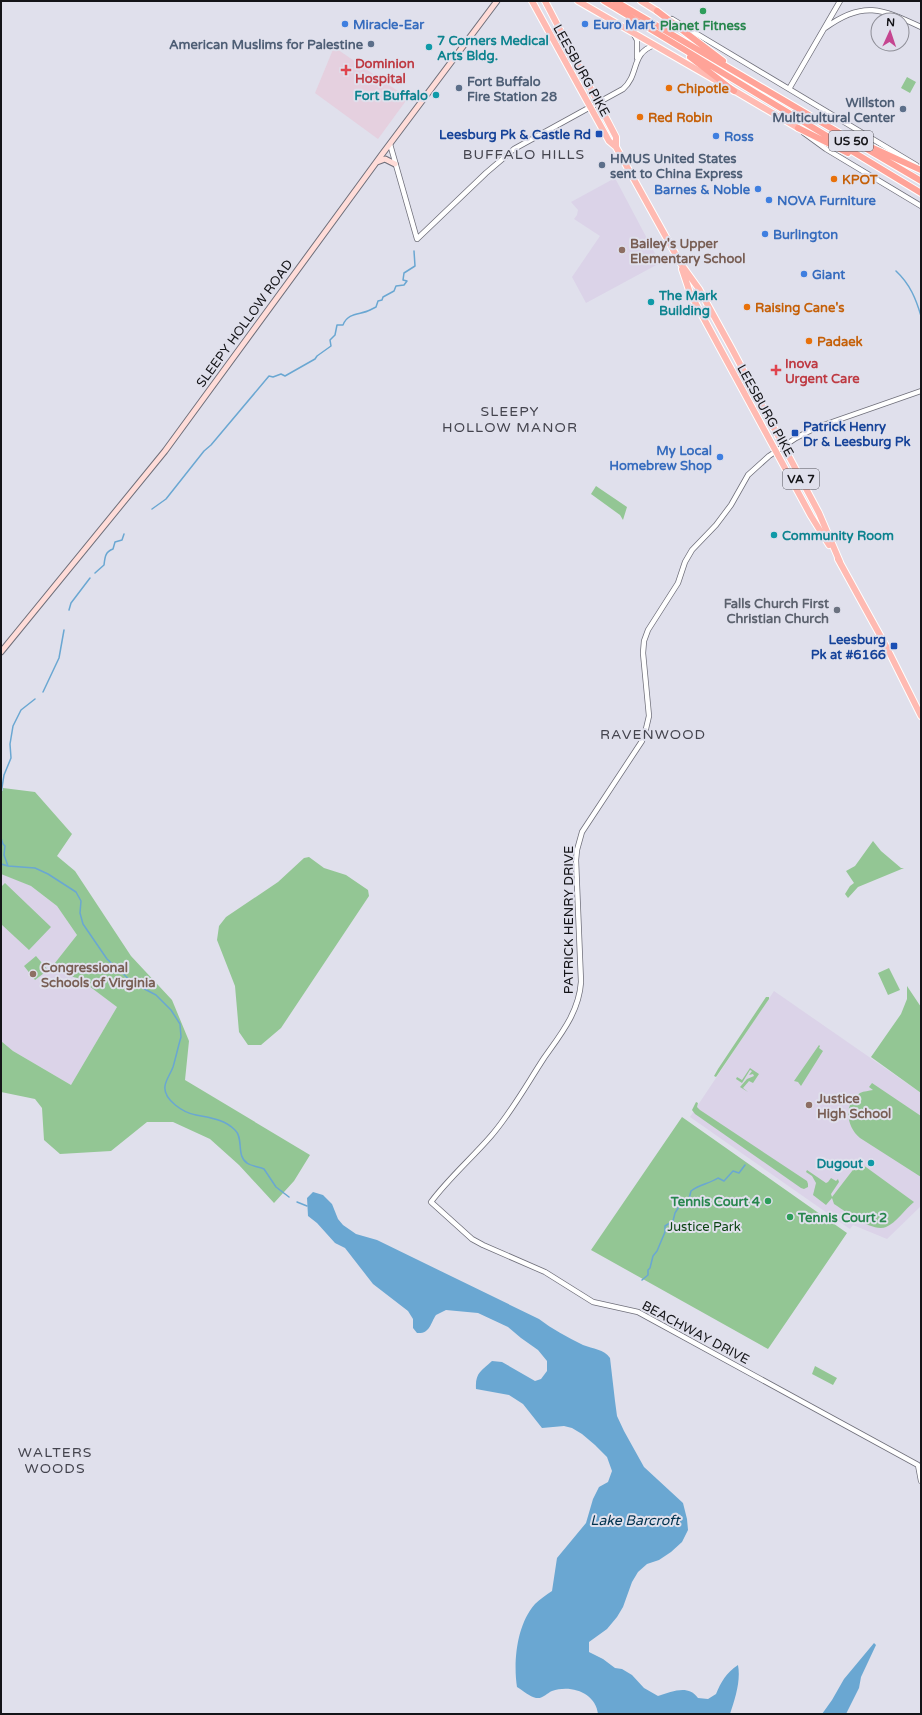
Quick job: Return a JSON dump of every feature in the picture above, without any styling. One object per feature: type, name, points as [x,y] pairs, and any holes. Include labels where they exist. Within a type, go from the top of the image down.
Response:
[{"type":"highway","name":"US 50","points":[[604,1],[921,193]]},
{"type":"highway","name":"US 50","points":[[615,1],[921,182]]},
{"type":"highway","points":[[657,10],[707,50],[781,99]]},
{"type":"highway","points":[[677,45],[713,76],[734,90]]},
{"type":"highway","points":[[822,124],[921,169]]},
{"type":"highway","points":[[798,128],[881,169]]},
{"type":"main road","name":"SLEEPY HOLLOW ROAD","points":[[1,652],[165,451],[376,162],[497,1]]},
{"type":"main road","name":"LEESBURG PIKE","points":[[532,1],[609,142],[616,147],[681,264],[698,289],[819,513],[840,562]]},
{"type":"main road","name":"LEESBURG PIKE","points":[[545,1],[616,137],[616,147]]},
{"type":"main road","points":[[549,1],[549,10]]},
{"type":"main road","points":[[578,1],[798,128]]},
{"type":"main road","points":[[641,1],[657,10]]},
{"type":"main road","points":[[376,162],[386,159],[394,164]]},
{"type":"main road","name":"LEESBURG PIKE","points":[[681,264],[690,294],[811,516],[840,562],[886,646],[921,716]]},
{"type":"street","points":[[789,89],[840,1]]},
{"type":"street","points":[[657,10],[921,169]]},
{"type":"street","points":[[825,28],[841,17],[863,10],[880,11],[892,14],[921,27]]},
{"type":"street","points":[[390,144],[394,164],[417,239],[505,156],[544,131],[618,92],[628,84],[632,78],[637,60],[637,40],[633,33]]},
{"type":"street","points":[[637,60],[645,49],[655,45]]},
{"type":"street","points":[[798,128],[814,142],[921,206]]},
{"type":"street","name":"PATRICK HENRY DRIVE","points":[[431,1202],[446,1183],[492,1135],[563,1031],[575,1010],[579,999],[581,982],[577,850],[580,836],[646,733],[649,716],[643,653],[645,636],[678,583],[689,554],[716,525],[731,505],[748,475],[762,461],[796,438],[825,424],[921,391]]},
{"type":"street","name":"BEACHWAY DRIVE","points":[[431,1202],[472,1239],[545,1272],[594,1302],[632,1310],[682,1335],[918,1466],[921,1482]]},
{"type":"shaded area","name":"Dominion Hospital","points":[[334,47],[408,98],[378,139],[315,93]]},
{"type":"shaded area","name":"Bailey's Upper Elementary School","points":[[615,178],[660,263],[586,303],[572,277],[600,236],[574,219],[578,210],[571,202]]},
{"type":"shaded area","name":"Congressional Schools of Virginia","points":[[2,873],[31,886],[57,906],[77,935],[51,968],[81,980],[117,1007],[71,1085],[13,1051],[1,1041]]},
{"type":"shaded area","name":"Justice High School","points":[[774,991],[921,1093],[921,1206],[887,1239],[853,1225],[850,1229],[690,1117]]},
{"type":"green space","points":[[907,77],[916,82],[910,93],[901,88]]},
{"type":"green space","points":[[596,486],[627,507],[623,520],[620,515],[591,494]]},
{"type":"green space","points":[[3,788],[35,792],[72,834],[57,856],[75,871],[131,956],[172,1000],[189,1041],[185,1080],[310,1155],[294,1181],[274,1203],[239,1165],[210,1139],[173,1122],[147,1122],[111,1151],[60,1154],[44,1140],[42,1108],[35,1099],[1,1092],[1,1041],[13,1051],[71,1085],[117,1007],[81,980],[51,968],[77,935],[57,906],[31,886],[1,874],[1,790],[3,791]]},
{"type":"green space","points":[[873,841],[881,851],[901,868],[904,868],[858,887],[848,898],[845,894],[854,883],[846,871],[855,866]]},
{"type":"green space","points":[[309,857],[324,868],[346,875],[368,890],[369,896],[281,1028],[261,1045],[248,1045],[239,1032],[235,986],[217,940],[219,926],[226,917],[278,882],[304,858]]},
{"type":"green space","points":[[5,883],[51,927],[29,950],[1,924],[1,887]]},
{"type":"green space","points":[[36,956],[48,970],[35,980],[24,966]]},
{"type":"green space","points":[[889,968],[900,990],[888,995],[878,973]]},
{"type":"green space","points":[[907,986],[921,1007],[921,1093],[871,1057],[901,1014],[907,999]]},
{"type":"green space","points":[[766,997],[769,997],[769,999],[716,1077],[714,1076],[718,1069]]},
{"type":"green space","points":[[819,1045],[819,1048],[823,1051],[801,1086],[798,1082],[794,1081]]},
{"type":"green space","points":[[750,1068],[759,1074],[753,1083],[749,1081],[743,1088],[748,1092],[740,1087],[747,1079],[754,1076],[753,1074],[749,1075],[752,1071],[750,1070],[742,1083],[736,1079],[737,1077],[742,1080]]},
{"type":"green space","points":[[872,1083],[921,1116],[921,1177],[860,1138],[855,1133],[849,1121],[848,1115],[851,1103],[860,1093],[873,1090],[869,1087]]},
{"type":"green space","points":[[696,1102],[698,1103],[697,1107],[700,1110],[807,1181],[808,1187],[804,1189],[801,1188],[695,1114],[692,1110]]},
{"type":"green space","name":"Justice Park","points":[[682,1117],[847,1233],[768,1349],[591,1250]]},
{"type":"green space","points":[[859,1162],[914,1202],[886,1227],[874,1227],[852,1216],[834,1204],[832,1198],[826,1205],[813,1195],[816,1183],[812,1176],[806,1172],[807,1170],[826,1183],[831,1178],[836,1181],[838,1179],[839,1182],[831,1194],[832,1197]]},
{"type":"green space","points":[[815,1366],[837,1378],[833,1385],[812,1374]]},
{"type":"water","name":"Lake Barcroft","points":[[313,1192],[323,1195],[332,1204],[338,1219],[343,1225],[356,1234],[377,1240],[539,1319],[565,1336],[583,1345],[608,1355],[610,1358],[617,1416],[644,1467],[683,1503],[688,1530],[682,1542],[671,1552],[659,1560],[647,1564],[638,1572],[632,1582],[623,1607],[617,1617],[607,1629],[589,1642],[589,1652],[603,1659],[615,1668],[622,1669],[632,1675],[644,1688],[658,1696],[674,1691],[685,1690],[690,1691],[698,1698],[708,1699],[716,1694],[724,1678],[738,1665],[738,1684],[730,1714],[598,1714],[593,1701],[581,1692],[559,1689],[552,1691],[541,1698],[536,1698],[517,1687],[516,1655],[520,1632],[529,1612],[535,1604],[552,1591],[557,1558],[586,1523],[593,1499],[599,1487],[608,1482],[612,1471],[607,1457],[582,1434],[572,1428],[564,1426],[542,1428],[523,1404],[509,1395],[476,1389],[478,1376],[492,1361],[502,1362],[535,1381],[541,1379],[547,1371],[547,1361],[538,1350],[508,1327],[478,1313],[446,1310],[436,1315],[425,1332],[417,1333],[413,1328],[413,1319],[408,1311],[373,1284],[345,1248],[335,1243],[317,1223],[308,1216],[307,1198]]},
{"type":"water","points":[[874,1643],[876,1645],[861,1677],[859,1688],[846,1714],[822,1714],[844,1679]]},
{"type":"waterway","points":[[152,509],[166,499],[204,451],[211,445],[269,376],[273,377],[281,374],[285,376],[315,359],[331,346],[330,340],[335,335],[337,325],[343,325],[351,316],[366,312],[376,307],[378,301],[382,300],[383,297],[394,291],[396,286],[404,285],[407,281],[403,280],[404,273],[415,266],[414,251]]},
{"type":"waterway","points":[[896,271],[912,292],[921,316]]},
{"type":"waterway","points":[[95,573],[104,565],[107,553],[113,549],[115,542],[122,540],[124,534]]},
{"type":"waterway","points":[[69,610],[71,603],[90,578]]},
{"type":"waterway","points":[[43,692],[59,658],[64,630]]},
{"type":"waterway","points":[[1,794],[4,775],[11,758],[10,744],[13,726],[21,710],[35,699]]},
{"type":"waterway","points":[[1,838],[5,846],[4,855],[8,866]]},
{"type":"waterway","points":[[1,864],[35,868],[48,874],[76,892],[81,901],[80,913],[83,924],[107,959],[133,983],[156,995],[171,1010],[180,1024],[181,1037],[173,1067],[165,1086],[167,1096],[175,1105],[186,1112],[217,1120],[231,1126],[238,1133],[244,1160],[251,1165],[264,1169],[276,1187],[289,1197]]},
{"type":"waterway","points":[[642,1280],[648,1275],[648,1270],[650,1268],[653,1256],[657,1251],[665,1232],[665,1226],[673,1221],[675,1213],[680,1205],[687,1202],[691,1191],[718,1178],[724,1181],[733,1171],[739,1173],[745,1165]]},
{"type":"waterway","points":[[297,1202],[307,1206]]},
{"type":"place","name":"Planet Fitness","points":[[703,11]]},
{"type":"place","name":"Miracle-Ear","points":[[345,24]]},
{"type":"place","name":"Euro Mart","points":[[585,24]]},
{"type":"place","name":"American Muslims for Palestine","points":[[371,44]]},
{"type":"place","name":"7 Corners Medical Arts Bldg.","points":[[429,47]]},
{"type":"place","name":"Dominion Hospital","points":[[346,70]]},
{"type":"place","name":"Fort Buffalo Fire Station 28","points":[[459,88]]},
{"type":"place","name":"Chipotle","points":[[669,88]]},
{"type":"place","name":"Fort Buffalo","points":[[436,95]]},
{"type":"place","name":"Willston Multicultural Center","points":[[903,109]]},
{"type":"place","name":"Red Robin","points":[[640,117]]},
{"type":"place","name":"Leesburg Pk & Castle Rd","points":[[599,134]]},
{"type":"place","name":"Ross","points":[[716,136]]},
{"type":"place","name":"HMUS United States sent to China Express","points":[[602,165]]},
{"type":"place","name":"KPOT","points":[[834,179]]},
{"type":"place","name":"Barnes & Noble","points":[[758,189]]},
{"type":"place","name":"NOVA Furniture","points":[[769,200]]},
{"type":"place","name":"Burlington","points":[[765,234]]},
{"type":"place","name":"Bailey's Upper Elementary School","points":[[622,250]]},
{"type":"place","name":"Giant","points":[[804,274]]},
{"type":"place","name":"The Mark Building","points":[[651,302]]},
{"type":"place","name":"Raising Cane's","points":[[747,307]]},
{"type":"place","name":"Padaek","points":[[809,341]]},
{"type":"place","name":"Inova Urgent Care","points":[[776,370]]},
{"type":"place","name":"Patrick Henry Dr & Leesburg Pk","points":[[795,433]]},
{"type":"place","name":"My Local Homebrew Shop","points":[[720,457]]},
{"type":"place","name":"Community Room","points":[[774,535]]},
{"type":"place","name":"Falls Church First Christian Church","points":[[837,610]]},
{"type":"place","name":"Leesburg Pk at #6166","points":[[894,646]]},
{"type":"place","name":"Congressional Schools of Virginia","points":[[33,974]]},
{"type":"place","name":"Justice High School","points":[[809,1105]]},
{"type":"place","name":"Dugout","points":[[871,1163]]},
{"type":"place","name":"Tennis Court 4","points":[[768,1201]]},
{"type":"place","name":"Tennis Court 2","points":[[790,1217]]},
{"type":"district","name":"BUFFALO HILLS","points":[[524,154]]},
{"type":"district","name":"SLEEPY HOLLOW MANOR","points":[[510,420]]},
{"type":"district","name":"RAVENWOOD","points":[[653,734]]},
{"type":"district","name":"WALTERS WOODS","points":[[55,1460]]}]
